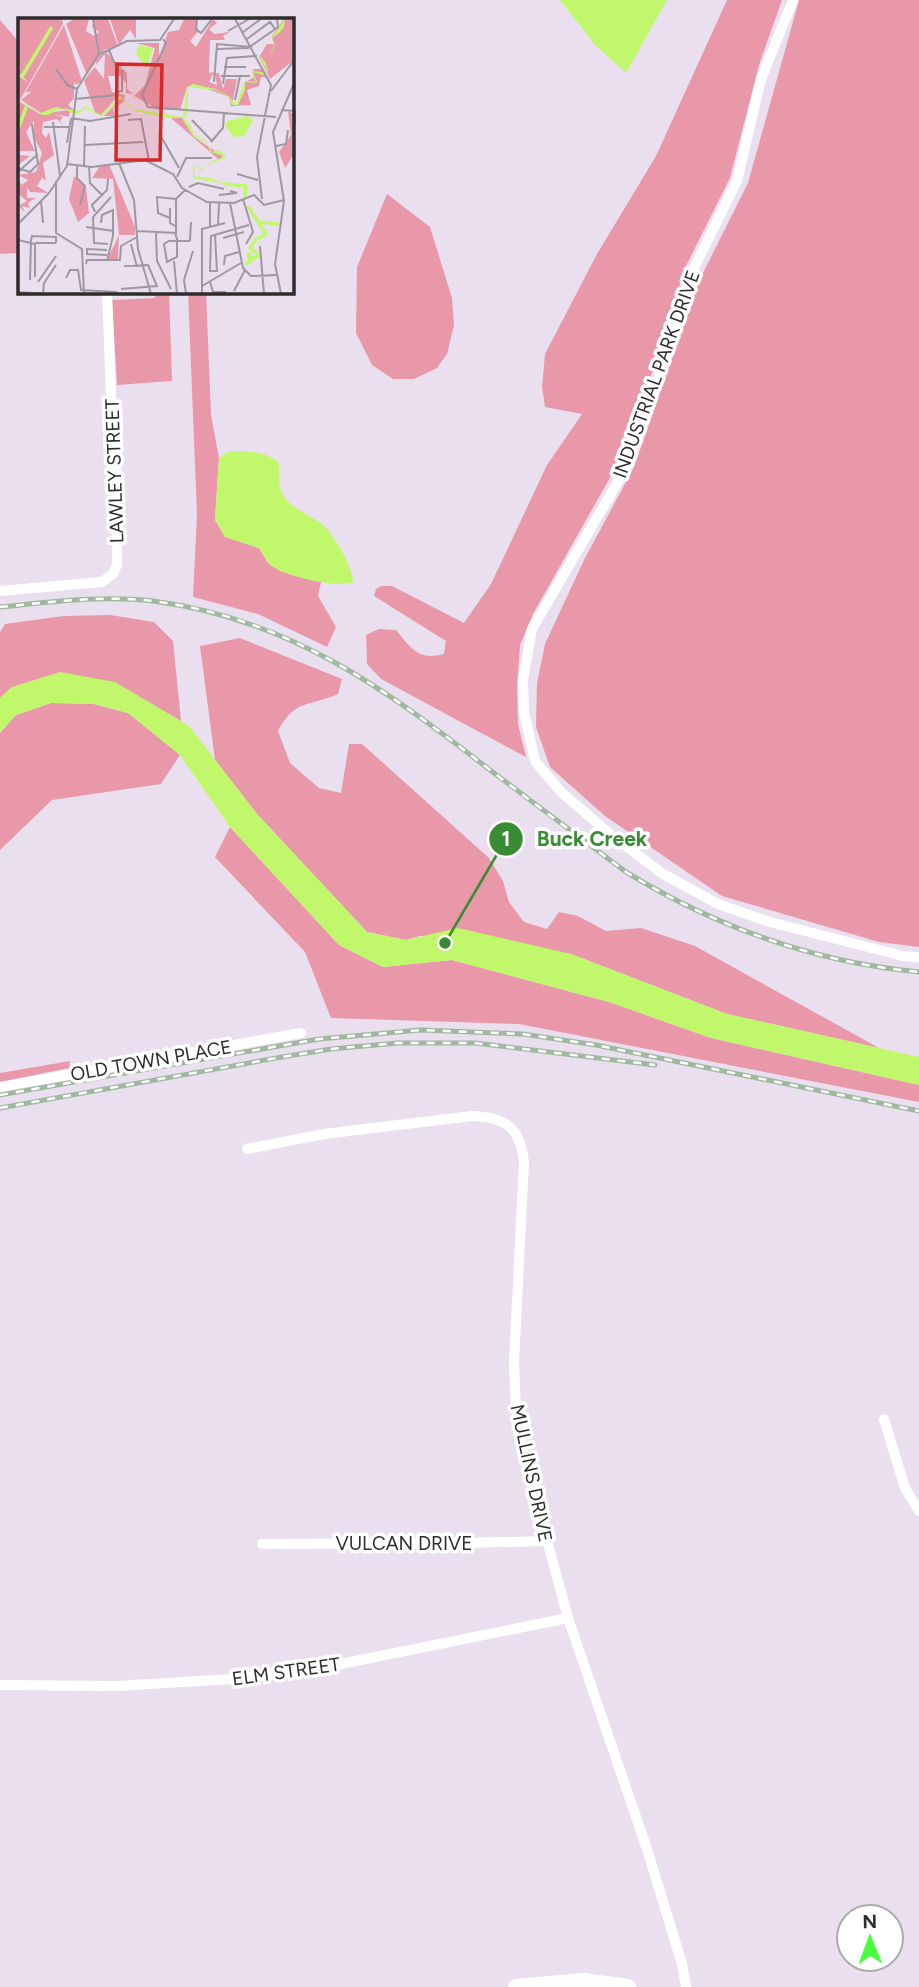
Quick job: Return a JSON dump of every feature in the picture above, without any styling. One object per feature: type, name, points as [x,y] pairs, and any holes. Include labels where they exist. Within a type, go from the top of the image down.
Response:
[{"type":"street","name":"INDUSTRIAL PARK DRIVE","points":[[793,0],[761,79],[737,181],[692,272],[674,336],[626,468],[532,629],[523,680],[524,711],[535,761],[561,792],[663,874],[718,904],[770,922],[903,956],[919,957]]},
{"type":"street","name":"LAWLEY STREET","points":[[0,591],[102,582],[113,574],[117,565],[116,457],[107,294]]},
{"type":"street","name":"OLD TOWN PLACE","points":[[0,1087],[301,1033]]},
{"type":"street","points":[[247,1149],[324,1135],[472,1116],[494,1118],[517,1133]]},
{"type":"street","name":"MULLINS DRIVE","points":[[519,1119],[517,1133],[524,1163],[514,1332],[515,1389],[523,1451],[568,1618],[647,1849],[687,1987]]},
{"type":"street","points":[[884,1419],[905,1488],[919,1511]]},
{"type":"street","name":"VULCAN DRIVE","points":[[262,1544],[546,1541]]},
{"type":"street","name":"ELM STREET","points":[[0,1685],[117,1686],[233,1679],[316,1669],[568,1618]]},
{"type":"street","points":[[516,1987],[583,1981],[628,1987]]},
{"type":"shaded area","points":[[560,0],[667,0],[626,73],[595,45]]},
{"type":"shaded area","points":[[727,0],[782,0],[759,65],[730,178],[685,268],[663,343],[620,460],[533,614],[520,645],[518,724],[526,757],[381,679],[367,664],[366,635],[379,629],[396,630],[411,647],[428,656],[444,654],[446,641],[374,596],[376,589],[381,586],[392,586],[464,623],[491,584],[547,465],[582,414],[545,407],[542,387],[545,354],[597,254],[656,156]]},
{"type":"shaded area","points":[[799,0],[919,0],[919,947],[879,942],[722,896],[605,816],[550,767],[536,727],[537,683],[545,644],[584,560],[634,467],[701,277],[748,183]]},
{"type":"shaded area","points":[[0,20],[18,41],[18,253],[0,254]]},
{"type":"shaded area","points":[[387,194],[430,227],[452,298],[454,325],[447,354],[437,368],[414,379],[393,379],[372,365],[356,333],[357,267]]},
{"type":"shaded area","points":[[156,294],[169,294],[172,381],[117,385],[112,300],[155,298]]},
{"type":"shaded area","points":[[188,294],[206,294],[211,415],[219,458],[215,520],[225,537],[259,548],[268,563],[280,571],[321,582],[318,596],[336,627],[327,647],[258,614],[193,597],[197,514]]},
{"type":"shaded area","points":[[228,452],[265,455],[279,463],[283,495],[291,504],[327,529],[347,560],[353,582],[324,583],[288,574],[270,564],[259,548],[225,537],[215,520],[219,458]]},
{"type":"shaded area","points":[[110,615],[154,622],[173,641],[181,721],[115,683],[12,687],[0,698],[0,632],[5,624],[64,616]]},
{"type":"shaded area","points":[[240,638],[342,679],[338,694],[303,705],[284,721],[278,731],[290,763],[319,788],[341,793],[349,744],[362,744],[489,858],[503,881],[509,902],[524,922],[547,929],[559,912],[578,916],[606,931],[641,928],[695,946],[879,1048],[727,1014],[571,954],[420,936],[406,940],[367,932],[257,814],[215,760],[200,646]]},
{"type":"shaded area","points":[[60,672],[115,682],[189,726],[257,814],[367,932],[406,940],[458,928],[571,954],[727,1014],[919,1057],[919,1085],[711,1038],[609,1002],[452,960],[383,967],[339,945],[230,827],[180,755],[128,713],[94,704],[51,703],[16,715],[0,732],[0,698],[12,687]]},
{"type":"shaded area","points":[[51,703],[94,704],[128,713],[180,755],[161,784],[52,800],[0,850],[0,733],[16,715]]},
{"type":"shaded area","points":[[230,827],[339,945],[383,967],[452,960],[609,1002],[711,1038],[919,1085],[919,1102],[519,1024],[331,1018],[305,952],[215,857]]},
{"type":"shaded area","points":[[70,1061],[69,1068],[0,1082],[0,1073]]},
{"type":"railway","points":[[0,607],[76,600],[134,599],[202,610],[249,623],[292,641],[373,685],[451,740],[626,872],[660,892],[766,939],[841,960],[919,972]]},
{"type":"railway","points":[[0,1095],[319,1039],[421,1030],[523,1034],[596,1045],[919,1111]]},
{"type":"railway","points":[[0,1108],[282,1057],[398,1043],[475,1043],[655,1065]]},
{"type":"place","name":"Buck Creek","points":[[445,943]]}]
